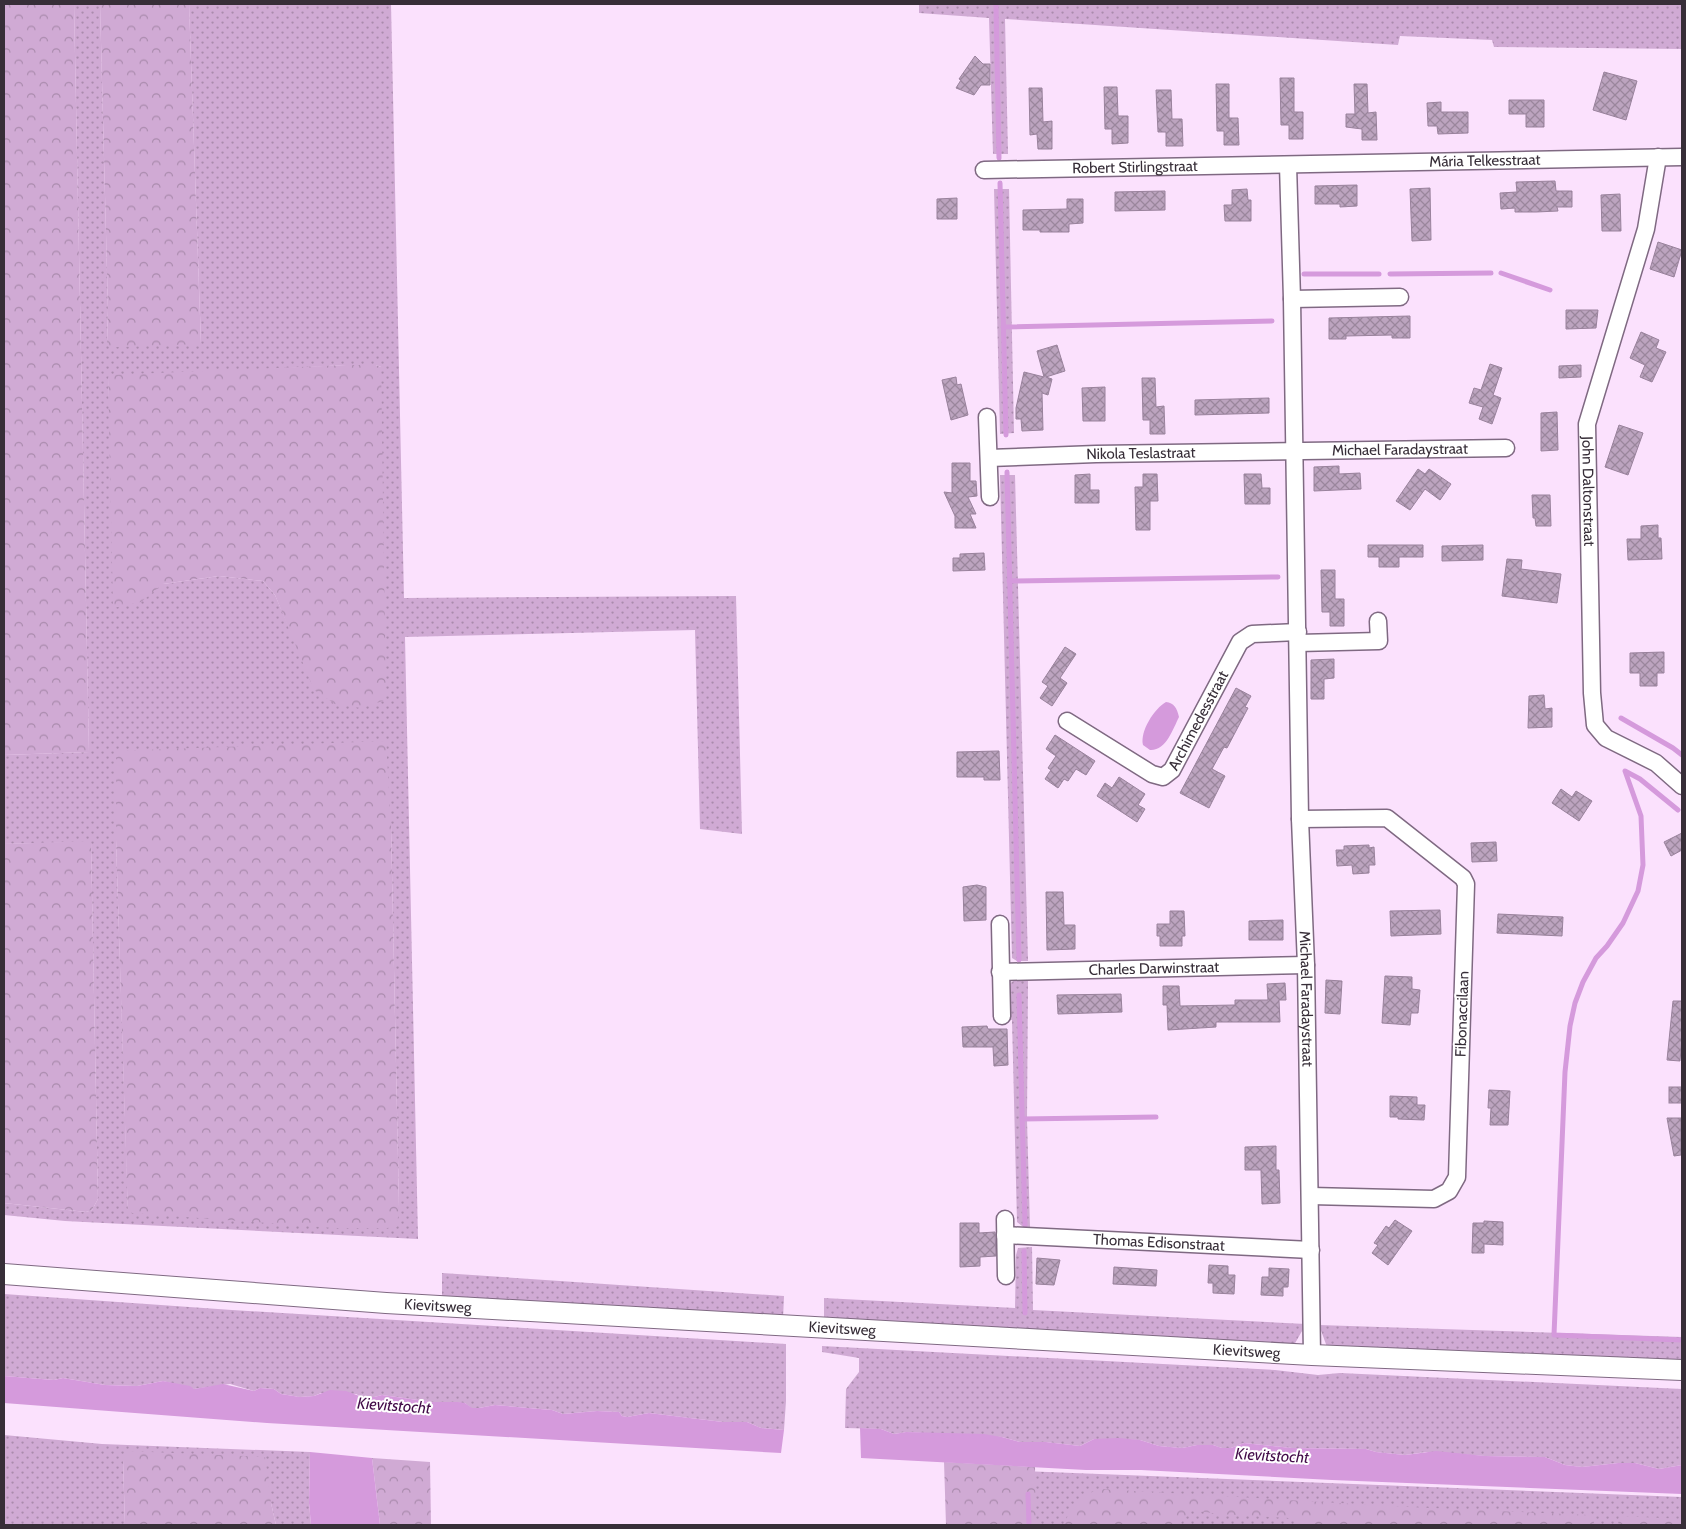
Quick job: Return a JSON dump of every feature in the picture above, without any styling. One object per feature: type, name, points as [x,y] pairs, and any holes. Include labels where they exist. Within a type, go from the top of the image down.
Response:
[{"type":"street","name":"John Daltonstraat","points":[[1658,157],[1646,229],[1588,424],[1592,693],[1595,725],[1606,738],[1656,763],[1682,786]]},
{"type":"street","name":"Mária Telkesstraat","points":[[1288,165],[1682,157]]},
{"type":"street","name":"Robert Stirlingstraat","points":[[984,170],[1288,165]]},
{"type":"street","name":"Michael Faradaystraat","points":[[1288,165],[1295,451],[1300,819],[1306,965],[1311,1196],[1312,1355]]},
{"type":"street","points":[[1292,300],[1400,297]]},
{"type":"street","points":[[987,417],[990,497]]},
{"type":"street","name":"Michael Faradaystraat","points":[[1295,451],[1506,448]]},
{"type":"street","name":"Nikola Teslastraat","points":[[988,458],[1096,454],[1295,451]]},
{"type":"street","points":[[1298,638],[1379,642],[1378,622]]},
{"type":"street","name":"Archimedesstraat","points":[[1067,721],[1152,774],[1163,777],[1172,770],[1240,642],[1252,634],[1298,638]]},
{"type":"street","name":"Fibonaccilaan","points":[[1300,819],[1387,818],[1463,878],[1466,884],[1457,1177],[1450,1191],[1434,1199],[1311,1196]]},
{"type":"street","points":[[1000,924],[1002,1016]]},
{"type":"street","name":"Charles Darwinstraat","points":[[1000,972],[1306,965]]},
{"type":"street","name":"Thomas Edisonstraat","points":[[1006,1276],[1005,1227],[1311,1250]]},
{"type":"street","name":"Kievitsweg","points":[[4,1274],[386,1303],[1312,1355],[1682,1370]]},
{"type":"green space","points":[[4,4],[74,4],[89,752],[4,755]]},
{"type":"green space","points":[[74,4],[100,4],[108,310],[107,343],[201,343],[189,4],[391,4],[404,598],[736,596],[742,834],[700,829],[695,630],[405,637],[418,1239],[65,1221],[4,1215],[4,1203],[86,1212],[92,1210],[98,1199],[91,842],[4,844],[4,755],[89,752]],"holes":[[[376,365],[381,367],[381,387],[294,639],[275,595],[263,581],[219,576],[163,584],[109,398],[108,378]],[[391,825],[399,1207],[128,1210],[116,840]]]},
{"type":"green space","points":[[100,4],[189,4],[201,344],[109,347],[107,343],[108,310]]},
{"type":"green space","points":[[919,4],[1682,4],[1682,49],[1494,47],[1492,40],[1400,36],[1398,45],[1005,19],[1008,154],[993,154],[989,18],[919,13]]},
{"type":"green space","points":[[994,189],[1009,189],[1014,433],[1000,434]]},
{"type":"green space","points":[[376,365],[381,367],[386,700],[361,708],[335,704],[314,690],[275,595],[263,581],[219,576],[163,584],[141,602],[113,608],[108,378],[110,375]]},
{"type":"green space","points":[[1000,475],[1015,475],[1028,961],[1017,961],[1012,958]]},
{"type":"green space","points":[[386,741],[391,825],[399,1207],[397,1227],[334,1228],[132,1213],[128,1210],[127,1188],[116,840],[116,751]]},
{"type":"green space","points":[[91,841],[98,1199],[92,1210],[86,1212],[4,1203],[4,844]]},
{"type":"green space","points":[[1028,978],[1027,1120],[1030,1227],[1022,1226],[1017,1222],[1012,1020],[1008,1019],[1008,985],[1016,979]]},
{"type":"green space","points":[[1032,1247],[1033,1310],[1306,1324],[1294,1345],[824,1322],[824,1298],[1015,1308],[1016,1255],[1018,1248]]},
{"type":"green space","points":[[442,1273],[784,1296],[783,1319],[442,1299]]},
{"type":"green space","points":[[4,1294],[786,1344],[784,1430],[761,1428],[747,1422],[723,1422],[649,1413],[627,1417],[622,1416],[619,1412],[597,1411],[563,1414],[552,1410],[495,1405],[471,1408],[465,1403],[432,1402],[382,1395],[362,1397],[356,1394],[321,1393],[314,1396],[300,1397],[281,1394],[274,1389],[260,1388],[254,1391],[230,1384],[194,1389],[163,1381],[137,1386],[105,1385],[63,1378],[54,1380],[4,1376]]},
{"type":"green space","points":[[1319,1325],[1682,1337],[1682,1362],[1327,1347]]},
{"type":"green space","points":[[822,1346],[1275,1370],[1318,1375],[1340,1373],[1682,1389],[1682,1465],[1659,1469],[1635,1463],[1582,1467],[1565,1465],[1545,1457],[1485,1456],[1426,1452],[1405,1455],[1366,1449],[1292,1448],[1244,1443],[1231,1448],[1197,1445],[1182,1448],[1159,1446],[1140,1440],[1094,1439],[1080,1446],[1046,1442],[1020,1442],[1002,1437],[906,1432],[894,1434],[881,1429],[845,1428],[846,1389],[859,1372],[859,1358],[822,1352]]},
{"type":"green space","points":[[4,1435],[102,1444],[310,1452],[309,1503],[311,1525],[276,1525],[271,1503],[123,1460],[125,1525],[4,1525]]},
{"type":"green space","points":[[127,1451],[265,1457],[276,1525],[125,1525],[123,1460]]},
{"type":"green space","points":[[372,1458],[430,1462],[431,1525],[380,1525]]},
{"type":"green space","points":[[944,1462],[1035,1467],[1036,1525],[946,1525]]},
{"type":"green space","points":[[971,1469],[1682,1497],[1682,1525],[972,1525]]},
{"type":"green space","points":[[1100,1489],[1408,1507],[1589,1515],[1595,1525],[1303,1525],[1289,1518],[1218,1514],[1192,1510],[1179,1525],[1065,1525],[1070,1511],[1077,1501],[1087,1494]]},
{"type":"green space","points":[[1619,1516],[1682,1519],[1682,1525],[1618,1525]]},
{"type":"water","points":[[1166,702],[1175,706],[1179,717],[1165,743],[1156,749],[1150,750],[1143,745],[1146,727],[1161,705]]},
{"type":"water","name":"Kievitstocht","points":[[4,1376],[54,1380],[63,1378],[105,1385],[137,1386],[163,1381],[190,1386],[194,1389],[223,1384],[254,1391],[260,1388],[274,1389],[281,1394],[300,1397],[314,1396],[330,1390],[346,1391],[362,1397],[382,1395],[432,1402],[458,1402],[465,1403],[472,1408],[495,1405],[552,1410],[563,1414],[597,1411],[619,1412],[622,1416],[627,1417],[649,1413],[723,1422],[747,1422],[761,1428],[784,1430],[781,1453],[267,1423],[4,1403]]},
{"type":"water","name":"Kievitstocht","points":[[860,1428],[881,1429],[894,1434],[906,1432],[984,1434],[1020,1442],[1046,1442],[1080,1446],[1094,1439],[1119,1438],[1140,1440],[1159,1446],[1182,1448],[1197,1445],[1213,1445],[1231,1448],[1244,1443],[1292,1448],[1366,1449],[1405,1455],[1436,1451],[1485,1456],[1545,1457],[1565,1465],[1582,1467],[1635,1463],[1659,1469],[1682,1465],[1682,1494],[1332,1480],[1141,1470],[1086,1470],[861,1458]]},
{"type":"water","points":[[310,1452],[372,1458],[380,1525],[311,1525],[309,1503]]},
{"type":"building","points":[[975,56],[983,64],[990,64],[990,85],[981,85],[974,95],[956,88],[961,80],[959,79]]},
{"type":"building","points":[[1604,72],[1637,81],[1626,120],[1593,110]]},
{"type":"building","points":[[1280,78],[1294,78],[1294,112],[1303,112],[1303,139],[1289,139],[1289,125],[1281,125]]},
{"type":"building","points":[[1216,84],[1229,84],[1229,118],[1238,118],[1239,145],[1224,145],[1224,131],[1217,131]]},
{"type":"building","points":[[1354,84],[1367,84],[1368,113],[1376,112],[1377,140],[1362,140],[1362,129],[1346,127],[1346,114],[1355,114]]},
{"type":"building","points":[[1104,87],[1117,87],[1118,116],[1128,116],[1128,143],[1112,144],[1112,129],[1105,129]]},
{"type":"building","points":[[1029,88],[1042,88],[1043,122],[1052,121],[1052,149],[1038,149],[1037,134],[1030,135]]},
{"type":"building","points":[[1156,90],[1171,90],[1172,119],[1182,119],[1183,146],[1166,146],[1166,132],[1158,132]]},
{"type":"building","points":[[1509,100],[1544,100],[1544,127],[1526,127],[1526,114],[1509,114]]},
{"type":"building","points":[[1441,102],[1441,112],[1468,112],[1468,133],[1438,134],[1437,126],[1428,126],[1427,103]]},
{"type":"building","points":[[1555,181],[1556,191],[1572,191],[1572,207],[1557,207],[1558,211],[1536,212],[1515,212],[1515,208],[1501,209],[1500,193],[1517,192],[1516,182]]},
{"type":"building","points":[[1357,185],[1357,206],[1340,207],[1340,204],[1315,204],[1315,186]]},
{"type":"building","points":[[1430,188],[1431,240],[1412,241],[1410,189]]},
{"type":"building","points":[[1247,189],[1248,200],[1251,200],[1251,221],[1225,221],[1224,205],[1232,205],[1232,190]]},
{"type":"building","points":[[1165,191],[1165,210],[1115,211],[1115,192]]},
{"type":"building","points":[[1620,194],[1621,231],[1602,231],[1601,195]]},
{"type":"building","points":[[957,198],[957,219],[937,219],[937,199]]},
{"type":"building","points":[[1067,199],[1083,199],[1083,223],[1069,224],[1069,232],[1023,230],[1023,210],[1067,209]]},
{"type":"building","points":[[1658,242],[1682,250],[1674,277],[1650,269]]},
{"type":"building","points":[[1566,310],[1598,310],[1596,328],[1566,329]]},
{"type":"building","points":[[1410,316],[1410,338],[1392,338],[1392,335],[1346,336],[1346,339],[1329,339],[1329,318]]},
{"type":"building","points":[[1641,332],[1659,340],[1656,348],[1666,352],[1652,382],[1640,377],[1645,365],[1630,358]]},
{"type":"building","points":[[1057,345],[1065,371],[1046,377],[1052,379],[1048,395],[1042,393],[1043,430],[1022,431],[1021,419],[1016,419],[1016,408],[1024,372],[1044,377],[1037,351]]},
{"type":"building","points":[[1490,364],[1502,368],[1493,395],[1501,398],[1492,424],[1479,419],[1483,407],[1469,403],[1474,388],[1481,390]]},
{"type":"building","points":[[1581,365],[1581,377],[1559,378],[1559,366]]},
{"type":"building","points":[[956,377],[957,385],[961,384],[968,415],[951,420],[942,380]]},
{"type":"building","points":[[1142,378],[1155,378],[1156,407],[1164,406],[1165,434],[1150,434],[1150,420],[1143,420]]},
{"type":"building","points":[[1105,387],[1105,421],[1083,421],[1082,388]]},
{"type":"building","points":[[1269,398],[1269,413],[1195,415],[1195,400]]},
{"type":"building","points":[[1557,412],[1558,450],[1541,451],[1541,413]]},
{"type":"building","points":[[1619,425],[1643,433],[1628,475],[1605,467]]},
{"type":"building","points":[[952,463],[970,463],[970,481],[976,481],[977,496],[968,497],[976,514],[970,514],[976,528],[955,528],[955,516],[944,492],[952,493]]},
{"type":"building","points":[[1339,466],[1339,474],[1360,473],[1361,489],[1314,491],[1314,467]]},
{"type":"building","points":[[1418,469],[1425,474],[1429,469],[1451,484],[1440,500],[1425,489],[1410,510],[1396,501]]},
{"type":"building","points":[[1090,474],[1090,490],[1099,490],[1099,503],[1075,503],[1075,475]]},
{"type":"building","points":[[1143,474],[1157,474],[1158,501],[1150,501],[1150,530],[1136,530],[1135,487],[1143,487]]},
{"type":"building","points":[[1244,474],[1261,474],[1262,488],[1270,488],[1270,504],[1245,504]]},
{"type":"building","points":[[1532,495],[1550,495],[1551,526],[1536,526],[1535,518],[1533,518]]},
{"type":"building","points":[[1658,525],[1658,538],[1661,538],[1662,559],[1628,560],[1627,539],[1641,539],[1641,526]]},
{"type":"building","points":[[1368,545],[1423,545],[1423,557],[1399,557],[1399,567],[1379,567],[1379,557],[1368,557]]},
{"type":"building","points":[[1483,545],[1483,560],[1442,561],[1442,546]]},
{"type":"building","points":[[984,553],[985,570],[953,571],[953,558],[960,558],[960,554]]},
{"type":"building","points":[[1507,559],[1522,560],[1521,569],[1561,574],[1557,603],[1502,596]]},
{"type":"building","points":[[1321,570],[1335,570],[1335,599],[1344,599],[1344,626],[1330,626],[1330,612],[1322,612]]},
{"type":"building","points":[[1065,647],[1076,654],[1060,678],[1067,683],[1052,706],[1040,698],[1048,686],[1042,682]]},
{"type":"building","points":[[1664,652],[1664,673],[1657,673],[1657,686],[1640,686],[1640,673],[1630,673],[1630,653]]},
{"type":"building","points":[[1334,659],[1334,678],[1324,679],[1324,699],[1311,699],[1311,660]]},
{"type":"building","points":[[1236,688],[1251,696],[1245,707],[1248,708],[1227,748],[1224,747],[1212,769],[1225,776],[1209,808],[1180,793]]},
{"type":"building","points":[[1544,695],[1545,709],[1552,708],[1552,727],[1528,728],[1529,696]]},
{"type":"building","points":[[1055,735],[1095,761],[1086,775],[1076,769],[1068,781],[1064,779],[1058,788],[1045,779],[1051,770],[1048,768],[1056,756],[1046,749]]},
{"type":"building","points":[[999,751],[1000,780],[984,780],[984,777],[957,777],[957,752]]},
{"type":"building","points":[[1119,777],[1145,794],[1138,805],[1145,809],[1137,822],[1097,796],[1105,783],[1112,788]]},
{"type":"building","points":[[1561,789],[1572,797],[1576,791],[1592,801],[1579,821],[1552,803]]},
{"type":"building","points":[[1682,833],[1682,850],[1671,856],[1664,842]]},
{"type":"building","points":[[1496,842],[1497,861],[1472,862],[1471,843]]},
{"type":"building","points":[[1369,845],[1369,848],[1374,847],[1375,865],[1369,865],[1369,873],[1353,874],[1352,865],[1337,866],[1336,850],[1344,850],[1344,846]]},
{"type":"building","points":[[977,885],[986,887],[986,920],[964,921],[963,887]]},
{"type":"building","points":[[1046,892],[1063,892],[1064,925],[1075,925],[1075,949],[1047,950]]},
{"type":"building","points":[[1440,910],[1441,934],[1391,936],[1390,911]]},
{"type":"building","points":[[1170,911],[1184,911],[1185,936],[1182,936],[1182,946],[1160,946],[1160,936],[1157,936],[1157,924],[1170,924]]},
{"type":"building","points":[[1498,914],[1563,917],[1562,936],[1497,933]]},
{"type":"building","points":[[1283,920],[1283,940],[1249,940],[1249,921]]},
{"type":"building","points":[[1385,976],[1412,977],[1412,989],[1420,990],[1418,1013],[1411,1013],[1410,1025],[1382,1023]]},
{"type":"building","points":[[1326,980],[1342,981],[1340,1014],[1325,1013]]},
{"type":"building","points":[[1285,983],[1286,1000],[1279,1000],[1280,1022],[1216,1022],[1216,1027],[1168,1030],[1167,1005],[1163,1005],[1163,986],[1179,986],[1180,1006],[1235,1005],[1235,1000],[1268,1000],[1267,984]]},
{"type":"building","points":[[1121,994],[1122,1012],[1058,1014],[1057,995]]},
{"type":"building","points":[[1673,1001],[1682,1001],[1680,1061],[1667,1060]]},
{"type":"building","points":[[987,1026],[988,1029],[1007,1029],[1008,1065],[994,1066],[993,1047],[963,1047],[962,1027]]},
{"type":"building","points":[[1669,1087],[1682,1087],[1682,1103],[1669,1103]]},
{"type":"building","points":[[1489,1090],[1510,1091],[1508,1125],[1490,1125],[1491,1108],[1488,1108]]},
{"type":"building","points":[[1390,1096],[1417,1097],[1417,1105],[1425,1105],[1424,1120],[1390,1117]]},
{"type":"building","points":[[1667,1118],[1681,1118],[1681,1155],[1674,1156]]},
{"type":"building","points":[[1276,1146],[1276,1170],[1279,1170],[1280,1203],[1262,1204],[1261,1170],[1245,1170],[1245,1147]]},
{"type":"building","points":[[1395,1220],[1412,1231],[1388,1265],[1372,1253],[1378,1245],[1374,1243],[1386,1226],[1389,1228]]},
{"type":"building","points":[[1484,1221],[1503,1222],[1503,1245],[1484,1244],[1484,1253],[1472,1253],[1473,1223],[1484,1223]]},
{"type":"building","points":[[960,1223],[979,1223],[979,1233],[995,1232],[996,1256],[980,1257],[980,1266],[960,1267]]},
{"type":"building","points":[[1037,1258],[1060,1260],[1054,1285],[1036,1284]]},
{"type":"building","points":[[1209,1265],[1228,1266],[1228,1275],[1235,1275],[1234,1294],[1213,1293],[1213,1283],[1208,1283]]},
{"type":"building","points":[[1114,1267],[1157,1270],[1156,1286],[1113,1284]]},
{"type":"building","points":[[1269,1268],[1289,1269],[1288,1287],[1283,1287],[1283,1296],[1261,1295],[1262,1277],[1269,1277]]},
{"type":"waterway","points":[[996,4],[999,158]]},
{"type":"waterway","points":[[1000,183],[1006,435]]},
{"type":"waterway","points":[[1390,274],[1491,273]]},
{"type":"waterway","points":[[1501,273],[1550,290]]},
{"type":"waterway","points":[[1304,274],[1379,274]]},
{"type":"waterway","points":[[1003,327],[1272,321]]},
{"type":"waterway","points":[[1007,472],[1019,960]]},
{"type":"waterway","points":[[1009,581],[1278,577]]},
{"type":"waterway","points":[[1621,718],[1682,755]]},
{"type":"waterway","points":[[1678,810],[1640,779],[1625,771],[1641,816],[1643,865],[1638,891],[1623,923],[1596,958],[1583,982],[1575,1003],[1570,1026],[1565,1072],[1554,1335],[1682,1340]]},
{"type":"waterway","points":[[1019,995],[1025,1226]]},
{"type":"waterway","points":[[1022,1119],[1156,1117]]},
{"type":"waterway","points":[[1024,1251],[1025,1313]]},
{"type":"waterway","points":[[1028,1494],[1029,1525]]}]
